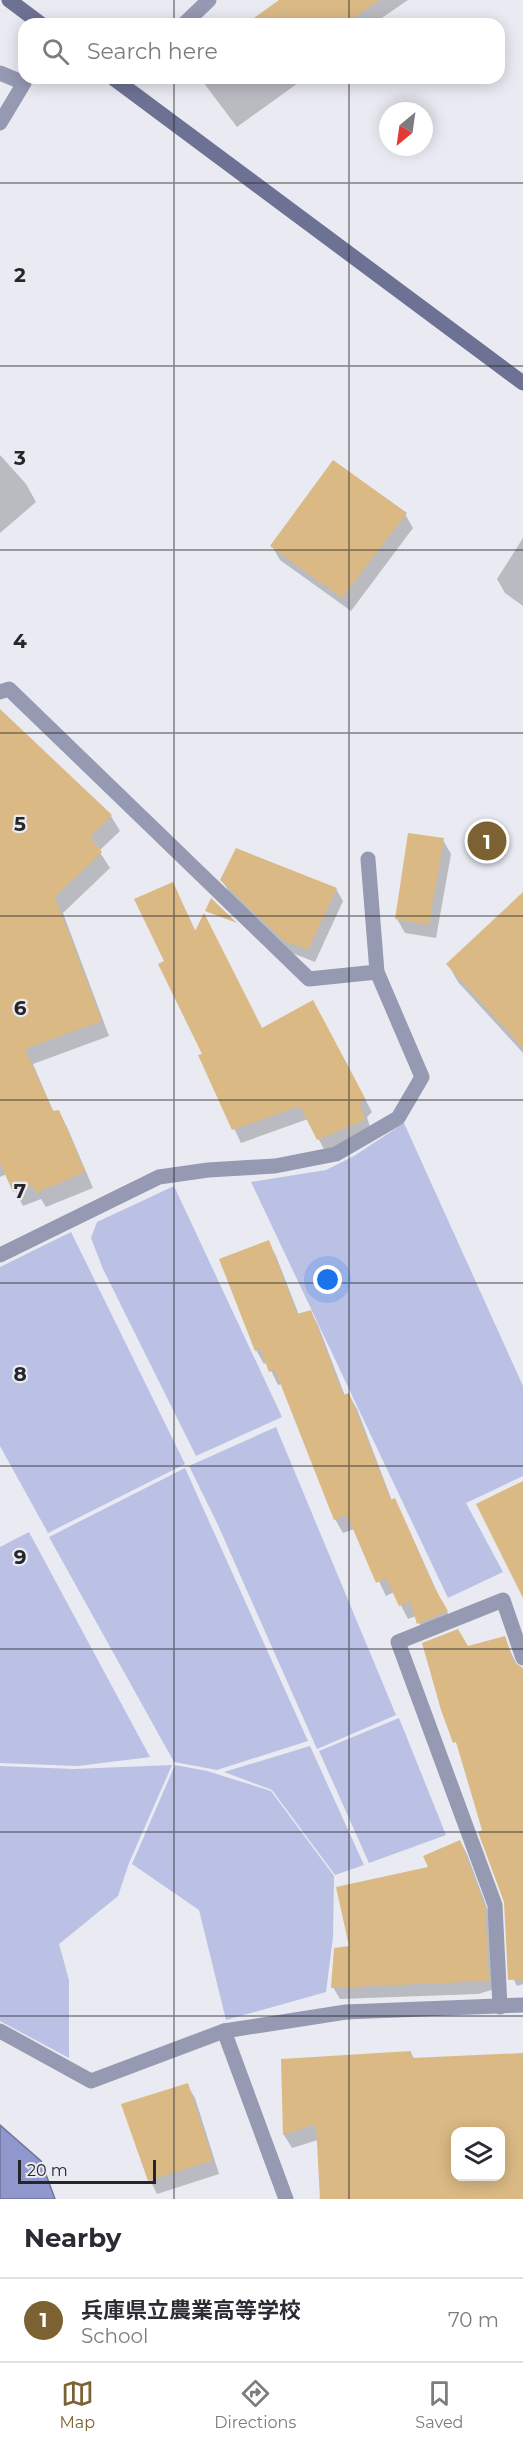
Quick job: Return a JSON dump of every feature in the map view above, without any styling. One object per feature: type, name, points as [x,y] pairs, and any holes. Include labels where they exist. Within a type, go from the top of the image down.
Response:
[{"type":"street","points":[[9,0],[33,18]]},
{"type":"street","points":[[190,18],[209,0]]},
{"type":"street","points":[[0,73],[18,80]]},
{"type":"street","points":[[0,123],[23,84]]},
{"type":"street","points":[[126,84],[523,383]]},
{"type":"street","points":[[0,692],[9,689],[309,979],[377,972]]},
{"type":"street","points":[[0,1255],[159,1177],[208,1170],[275,1166],[336,1154],[398,1118],[422,1077],[377,972],[368,859]]},
{"type":"street","points":[[500,2007],[495,1905],[398,1642],[503,1600],[523,1658]]},
{"type":"street","points":[[0,2031],[92,2081],[224,2031],[346,2012],[523,2005]]},
{"type":"street","points":[[224,2031],[286,2199]]},
{"type":"shaded area","points":[[404,1123],[523,1386],[523,1476],[466,1503],[503,1572],[448,1598],[251,1182],[326,1170],[354,1156]]},
{"type":"shaded area","points":[[174,1186],[282,1417],[196,1456],[103,1269],[91,1238],[97,1222]]},
{"type":"shaded area","points":[[71,1232],[185,1464],[48,1533],[0,1446],[0,1267]]},
{"type":"shaded area","points":[[276,1427],[396,1715],[317,1749],[218,1525],[189,1466]]},
{"type":"shaded area","points":[[185,1468],[308,1741],[217,1770],[174,1762],[49,1537]]},
{"type":"shaded area","points":[[29,1532],[150,1757],[78,1766],[0,1763],[0,1547]]},
{"type":"shaded area","points":[[399,1718],[446,1835],[369,1863],[319,1751]]},
{"type":"shaded area","points":[[310,1746],[364,1865],[335,1875],[272,1790],[224,1772]]},
{"type":"shaded area","points":[[172,1765],[129,1863],[118,1896],[59,1944],[69,1980],[69,2058],[0,2021],[0,1766],[73,1769]]},
{"type":"shaded area","points":[[175,1765],[207,1771],[271,1791],[334,1876],[333,1937],[326,1992],[226,2020],[199,1910],[132,1864]]},
{"type":"shaded area","points":[[0,2125],[41,2161],[55,2199],[0,2199]]},
{"type":"building","points":[[279,0],[380,0],[354,18],[254,18]]},
{"type":"building","points":[[333,460],[407,513],[342,598],[270,546]]},
{"type":"building","points":[[0,709],[112,815],[90,837],[102,852],[55,897],[102,1021],[25,1049],[53,1111],[59,1110],[85,1172],[36,1193],[32,1185],[13,1192],[0,1163]]},
{"type":"building","points":[[408,833],[444,838],[429,925],[395,919]]},
{"type":"building","points":[[236,848],[337,888],[308,950],[283,940],[220,880]]},
{"type":"building","points":[[173,882],[195,931],[204,913],[262,1028],[313,1000],[365,1098],[360,1103],[365,1120],[317,1140],[300,1106],[232,1130],[198,1055],[202,1054],[158,964],[164,961],[134,899]]},
{"type":"building","points":[[523,892],[523,1048],[446,964]]},
{"type":"building","points":[[211,898],[237,923],[205,911]]},
{"type":"building","points":[[269,1240],[297,1314],[311,1310],[343,1395],[349,1393],[391,1500],[395,1498],[434,1587],[448,1611],[417,1624],[410,1601],[399,1606],[386,1578],[376,1583],[347,1515],[334,1520],[275,1370],[269,1372],[260,1348],[255,1351],[219,1259]]},
{"type":"building","points":[[523,1481],[523,1598],[476,1504]]},
{"type":"building","points":[[458,1629],[468,1646],[505,1636],[514,1662],[523,1668],[523,1979],[508,1980],[504,1902],[478,1832],[482,1830],[456,1742],[453,1743],[441,1710],[422,1643]]},
{"type":"building","points":[[460,1840],[485,1907],[489,1981],[331,1988],[334,1948],[349,1946],[336,1887],[428,1867],[423,1856]]},
{"type":"building","points":[[411,2051],[412,2058],[523,2053],[523,2199],[320,2199],[316,2124],[283,2135],[281,2059]]},
{"type":"building","points":[[188,2083],[213,2160],[148,2181],[121,2104]]},
{"type":"place","name":"兵庫県立農業高等学校","points":[[487,841]]}]
